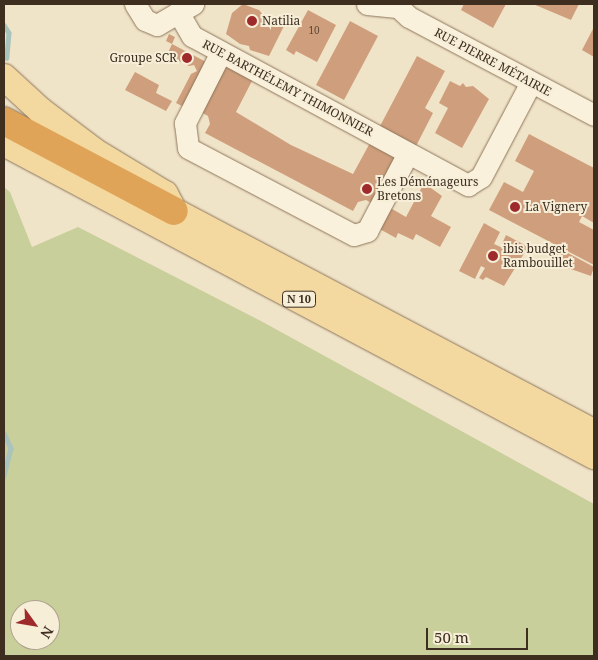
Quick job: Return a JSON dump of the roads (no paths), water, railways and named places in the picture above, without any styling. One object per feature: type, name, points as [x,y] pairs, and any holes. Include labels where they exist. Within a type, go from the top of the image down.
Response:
[{"type":"highway","name":"N 10","points":[[4,122],[174,212]]},
{"type":"main road","points":[[4,77],[41,111],[94,151],[164,194],[174,212]]},
{"type":"main road","name":"N 10","points":[[4,143],[594,456]]},
{"type":"main road","name":"N 10","points":[[174,212],[594,432]]},
{"type":"street","name":"RUE BARTHÉLEMY THIMONNIER","points":[[135,4],[145,20],[157,25],[186,8],[192,36],[468,185],[481,178],[531,82]]},
{"type":"street","points":[[367,4],[396,5]]},
{"type":"street","name":"RUE PIERRE MÉTAIRIE","points":[[396,5],[409,17],[594,115]]},
{"type":"street","points":[[221,52],[185,123],[188,148],[354,235],[367,231],[408,153]]},
{"type":"waterway","points":[[4,25],[9,33],[7,58]]},
{"type":"waterway","points":[[4,433],[11,448],[4,477]]},
{"type":"place","name":"Natilia","points":[[252,21]]},
{"type":"place","name":"Groupe SCR","points":[[187,58]]},
{"type":"place","name":"Les Déménageurs Bretons","points":[[367,189]]},
{"type":"place","name":"La Vignery","points":[[515,207]]},
{"type":"place","name":"ibis budget Rambouillet","points":[[493,256]]}]
